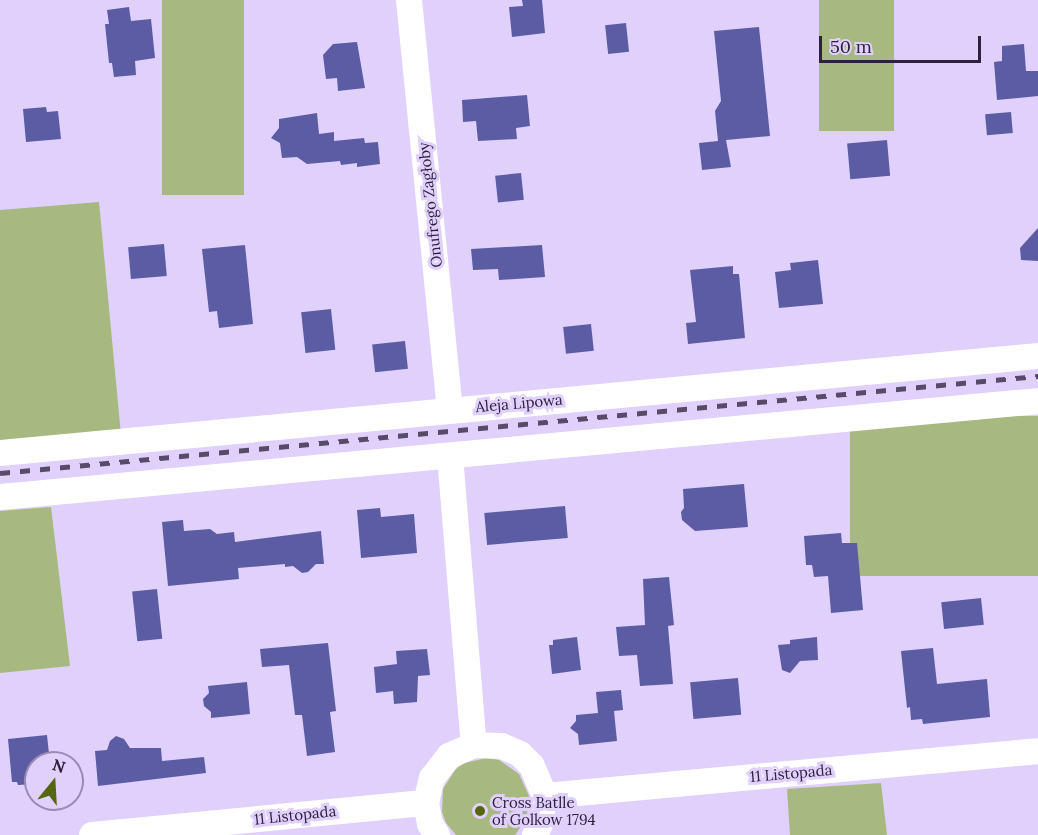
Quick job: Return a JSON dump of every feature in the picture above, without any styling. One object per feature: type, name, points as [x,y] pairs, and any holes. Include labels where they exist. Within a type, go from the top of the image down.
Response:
[{"type":"street","name":"Onufrego Zagłoby","points":[[409,0],[450,409]]},
{"type":"street","name":"Aleja Lipowa","points":[[0,453],[450,409],[1038,356]]},
{"type":"street","points":[[0,497],[1038,401]]},
{"type":"street","points":[[450,456],[474,745]]},
{"type":"street","points":[[437,835],[430,824],[426,803],[432,778],[449,756],[474,745],[502,746],[520,754],[532,766],[545,796],[543,818],[535,835]]},
{"type":"street","name":"11 Listopada","points":[[545,796],[1038,751]]},
{"type":"street","name":"11 Listopada","points":[[92,835],[426,803]]},
{"type":"green space","points":[[162,0],[244,0],[244,195],[162,195]]},
{"type":"green space","points":[[819,0],[894,0],[894,131],[819,131]]},
{"type":"green space","points":[[99,202],[121,435],[0,446],[0,210]]},
{"type":"green space","points":[[850,416],[1038,416],[1038,576],[850,576]]},
{"type":"green space","points":[[51,507],[70,666],[0,673],[0,511]]},
{"type":"green space","points":[[487,758],[499,760],[519,774],[529,796],[527,818],[515,835],[456,835],[446,823],[442,812],[443,789],[455,770],[464,763]]},
{"type":"green space","points":[[881,783],[887,835],[790,835],[787,789]]},
{"type":"building","points":[[522,0],[542,0],[545,33],[512,37],[509,7],[523,6]]},
{"type":"building","points":[[129,7],[131,21],[151,19],[155,58],[135,61],[136,75],[114,77],[112,63],[109,63],[105,24],[109,24],[107,10]]},
{"type":"building","points":[[626,23],[629,52],[608,54],[605,25]]},
{"type":"building","points":[[759,27],[770,136],[726,140],[731,167],[702,170],[699,143],[718,141],[715,111],[721,101],[714,31]]},
{"type":"building","points":[[357,42],[365,88],[338,91],[337,78],[326,79],[323,55],[333,44]]},
{"type":"building","points":[[1024,44],[1026,71],[1038,71],[1038,96],[997,100],[994,62],[1002,61],[1002,46]]},
{"type":"building","points":[[527,95],[530,126],[516,128],[517,139],[478,141],[476,121],[463,122],[462,100]]},
{"type":"building","points":[[46,107],[47,112],[58,111],[61,139],[26,142],[23,109]]},
{"type":"building","points":[[1011,112],[1013,133],[987,135],[985,114]]},
{"type":"building","points":[[317,113],[319,134],[334,132],[334,141],[364,138],[365,143],[378,142],[380,164],[357,167],[357,163],[341,165],[340,161],[307,164],[297,157],[282,158],[280,143],[271,138],[279,128],[279,119]]},
{"type":"building","points":[[887,140],[890,176],[850,179],[847,143]]},
{"type":"building","points":[[521,173],[524,200],[498,203],[495,176]]},
{"type":"building","points":[[1038,228],[1038,261],[1021,260],[1020,248]]},
{"type":"building","points":[[164,244],[167,276],[131,279],[128,247]]},
{"type":"building","points":[[245,245],[253,324],[219,328],[217,311],[209,312],[202,249]]},
{"type":"building","points":[[542,245],[545,277],[499,280],[498,269],[473,270],[471,249]]},
{"type":"building","points":[[818,260],[823,304],[779,308],[775,272],[791,270],[790,263]]},
{"type":"building","points":[[733,266],[733,274],[739,274],[745,338],[688,344],[686,323],[696,322],[690,270]]},
{"type":"building","points":[[331,309],[335,350],[305,353],[301,312]]},
{"type":"building","points":[[591,324],[594,351],[566,354],[563,327]]},
{"type":"building","points":[[405,341],[408,369],[375,372],[372,344]]},
{"type":"building","points":[[744,484],[748,527],[695,531],[682,520],[683,489]]},
{"type":"building","points":[[565,506],[568,538],[487,545],[484,513]]},
{"type":"building","points":[[380,508],[381,517],[414,514],[417,553],[361,558],[357,510]]},
{"type":"building","points":[[183,520],[184,531],[210,529],[217,534],[234,532],[235,542],[321,531],[324,564],[316,564],[308,572],[302,573],[293,566],[285,567],[285,564],[238,568],[239,579],[168,586],[162,522]]},
{"type":"building","points":[[841,533],[842,543],[857,543],[863,610],[831,613],[828,576],[814,577],[812,565],[806,565],[804,536]]},
{"type":"building","points":[[669,577],[674,625],[668,626],[673,684],[640,686],[637,655],[619,656],[616,627],[645,625],[643,579]]},
{"type":"building","points":[[157,589],[162,639],[137,641],[132,592]]},
{"type":"building","points":[[981,598],[984,625],[944,629],[941,602]]},
{"type":"building","points":[[577,637],[581,670],[552,674],[549,645],[553,645],[553,640]]},
{"type":"building","points":[[817,637],[818,660],[800,661],[790,673],[782,670],[778,645],[790,644],[790,640]]},
{"type":"building","points":[[328,643],[336,711],[330,712],[335,752],[307,756],[302,715],[295,715],[289,665],[262,667],[260,649]]},
{"type":"building","points":[[933,648],[937,684],[987,679],[990,717],[923,724],[922,719],[911,720],[910,707],[907,708],[901,651]]},
{"type":"building","points":[[427,649],[430,675],[418,676],[417,702],[394,704],[393,691],[376,693],[374,667],[397,664],[396,651]]},
{"type":"building","points":[[738,678],[741,715],[693,719],[690,682]]},
{"type":"building","points":[[247,682],[250,714],[211,718],[211,712],[204,706],[203,699],[209,693],[208,686]]},
{"type":"building","points":[[621,690],[623,710],[614,711],[617,741],[579,745],[578,734],[570,728],[576,721],[576,715],[598,713],[596,692]]},
{"type":"building","points":[[47,735],[49,751],[24,751],[24,785],[12,782],[8,739]]},
{"type":"building","points":[[116,736],[124,739],[130,748],[161,748],[162,761],[204,757],[206,773],[98,786],[95,751],[107,750],[110,741]]},
{"type":"railway","points":[[0,473],[1038,376]]},
{"type":"place","name":"Cross Batlle of Golkow 1794","points":[[480,811]]}]
